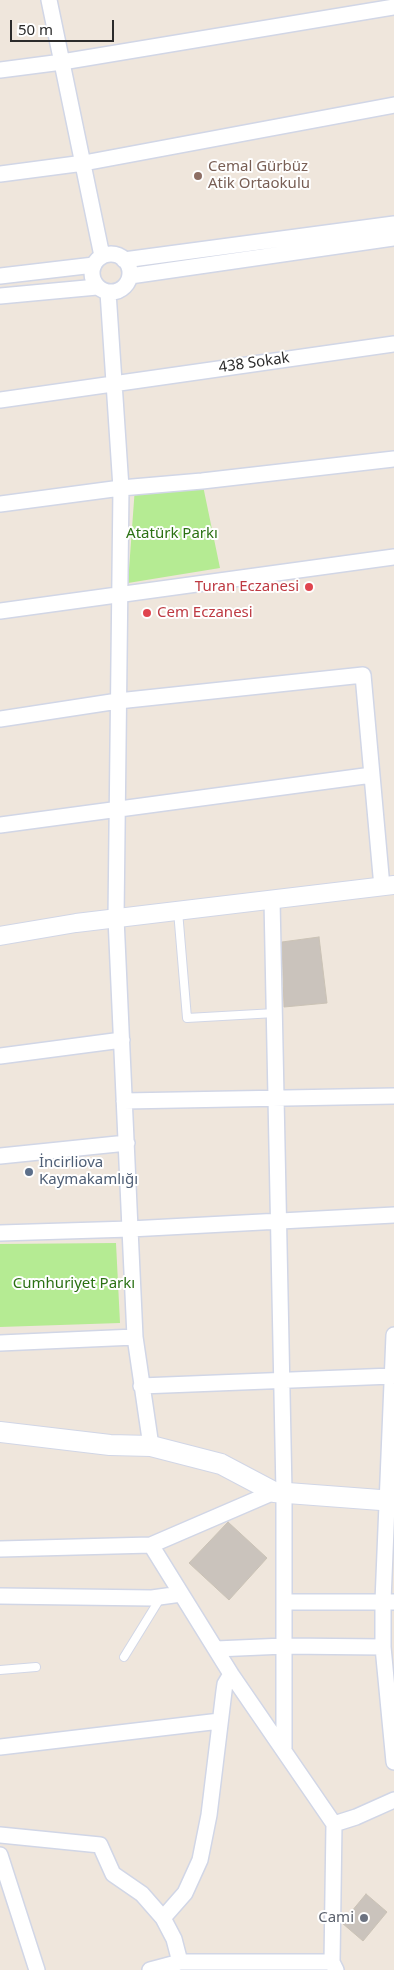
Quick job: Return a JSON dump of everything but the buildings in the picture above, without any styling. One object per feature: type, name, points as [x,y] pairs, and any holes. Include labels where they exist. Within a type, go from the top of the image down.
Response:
[{"type":"main road","points":[[0,1432],[110,1445],[151,1446],[221,1464],[279,1492],[390,1501]]},
{"type":"street","points":[[49,0],[84,163],[98,261],[92,277],[103,290],[114,383],[121,488],[116,918],[135,1337],[151,1446]]},
{"type":"street","points":[[0,70],[62,62],[394,6]]},
{"type":"street","points":[[0,174],[84,163],[394,105]]},
{"type":"street","points":[[124,260],[394,224]]},
{"type":"street","points":[[130,276],[394,238]]},
{"type":"street","points":[[0,276],[98,261],[114,255],[124,260],[128,265],[130,276],[128,282],[119,291],[103,290],[0,296]]},
{"type":"street","name":"438 Sokak","points":[[0,400],[394,344]]},
{"type":"street","points":[[0,504],[121,488],[202,481],[394,459]]},
{"type":"street","points":[[0,611],[394,558]]},
{"type":"street","points":[[0,719],[118,701],[364,675],[372,775],[388,886],[116,918],[0,936]]},
{"type":"street","points":[[0,825],[372,775]]},
{"type":"street","points":[[272,900],[282,1379],[279,1492],[284,1602],[284,1748]]},
{"type":"street","points":[[0,1056],[122,1040]]},
{"type":"street","points":[[124,1101],[394,1096]]},
{"type":"street","points":[[0,1156],[127,1143]]},
{"type":"street","points":[[0,1233],[130,1229],[394,1215]]},
{"type":"street","points":[[394,1335],[389,1602],[383,1647],[394,1762]]},
{"type":"street","points":[[0,1343],[135,1337]]},
{"type":"street","points":[[141,1386],[392,1376]]},
{"type":"street","points":[[0,1549],[151,1545],[279,1492]]},
{"type":"street","points":[[150,1970],[189,1964],[334,1966],[334,1824],[232,1674],[151,1545]]},
{"type":"street","points":[[0,1596],[162,1597],[182,1594]]},
{"type":"street","points":[[284,1602],[389,1602]]},
{"type":"street","points":[[216,1649],[284,1646],[383,1647]]},
{"type":"street","points":[[163,1918],[185,1893],[200,1860],[209,1815],[225,1684],[232,1674]]},
{"type":"street","points":[[0,1747],[220,1721]]},
{"type":"street","points":[[334,1824],[356,1817],[394,1800]]},
{"type":"street","points":[[0,1835],[100,1845],[113,1874],[142,1894],[163,1918],[189,1964]]},
{"type":"street","points":[[0,1855],[37,1970]]},
{"type":"lane","points":[[178,911],[187,1018],[274,1013]]},
{"type":"lane","points":[[124,1657],[162,1597]]},
{"type":"lane","points":[[0,1670],[36,1667]]},
{"type":"green space","name":"Atatürk Parkı","points":[[202,481],[220,568],[128,583],[135,487]]},
{"type":"green space","name":"Cumhuriyet Parkı","points":[[116,1243],[120,1323],[0,1327],[0,1244]]},
{"type":"place","name":"Cemal Gürbüz Atik Ortaokulu","points":[[198,176]]},
{"type":"place","name":"Turan Eczanesi","points":[[309,587]]},
{"type":"place","name":"Cem Eczanesi","points":[[147,613]]},
{"type":"place","name":"İncirliova Kaymakamlığı","points":[[29,1172]]},
{"type":"place","name":"Cami","points":[[364,1918]]}]
